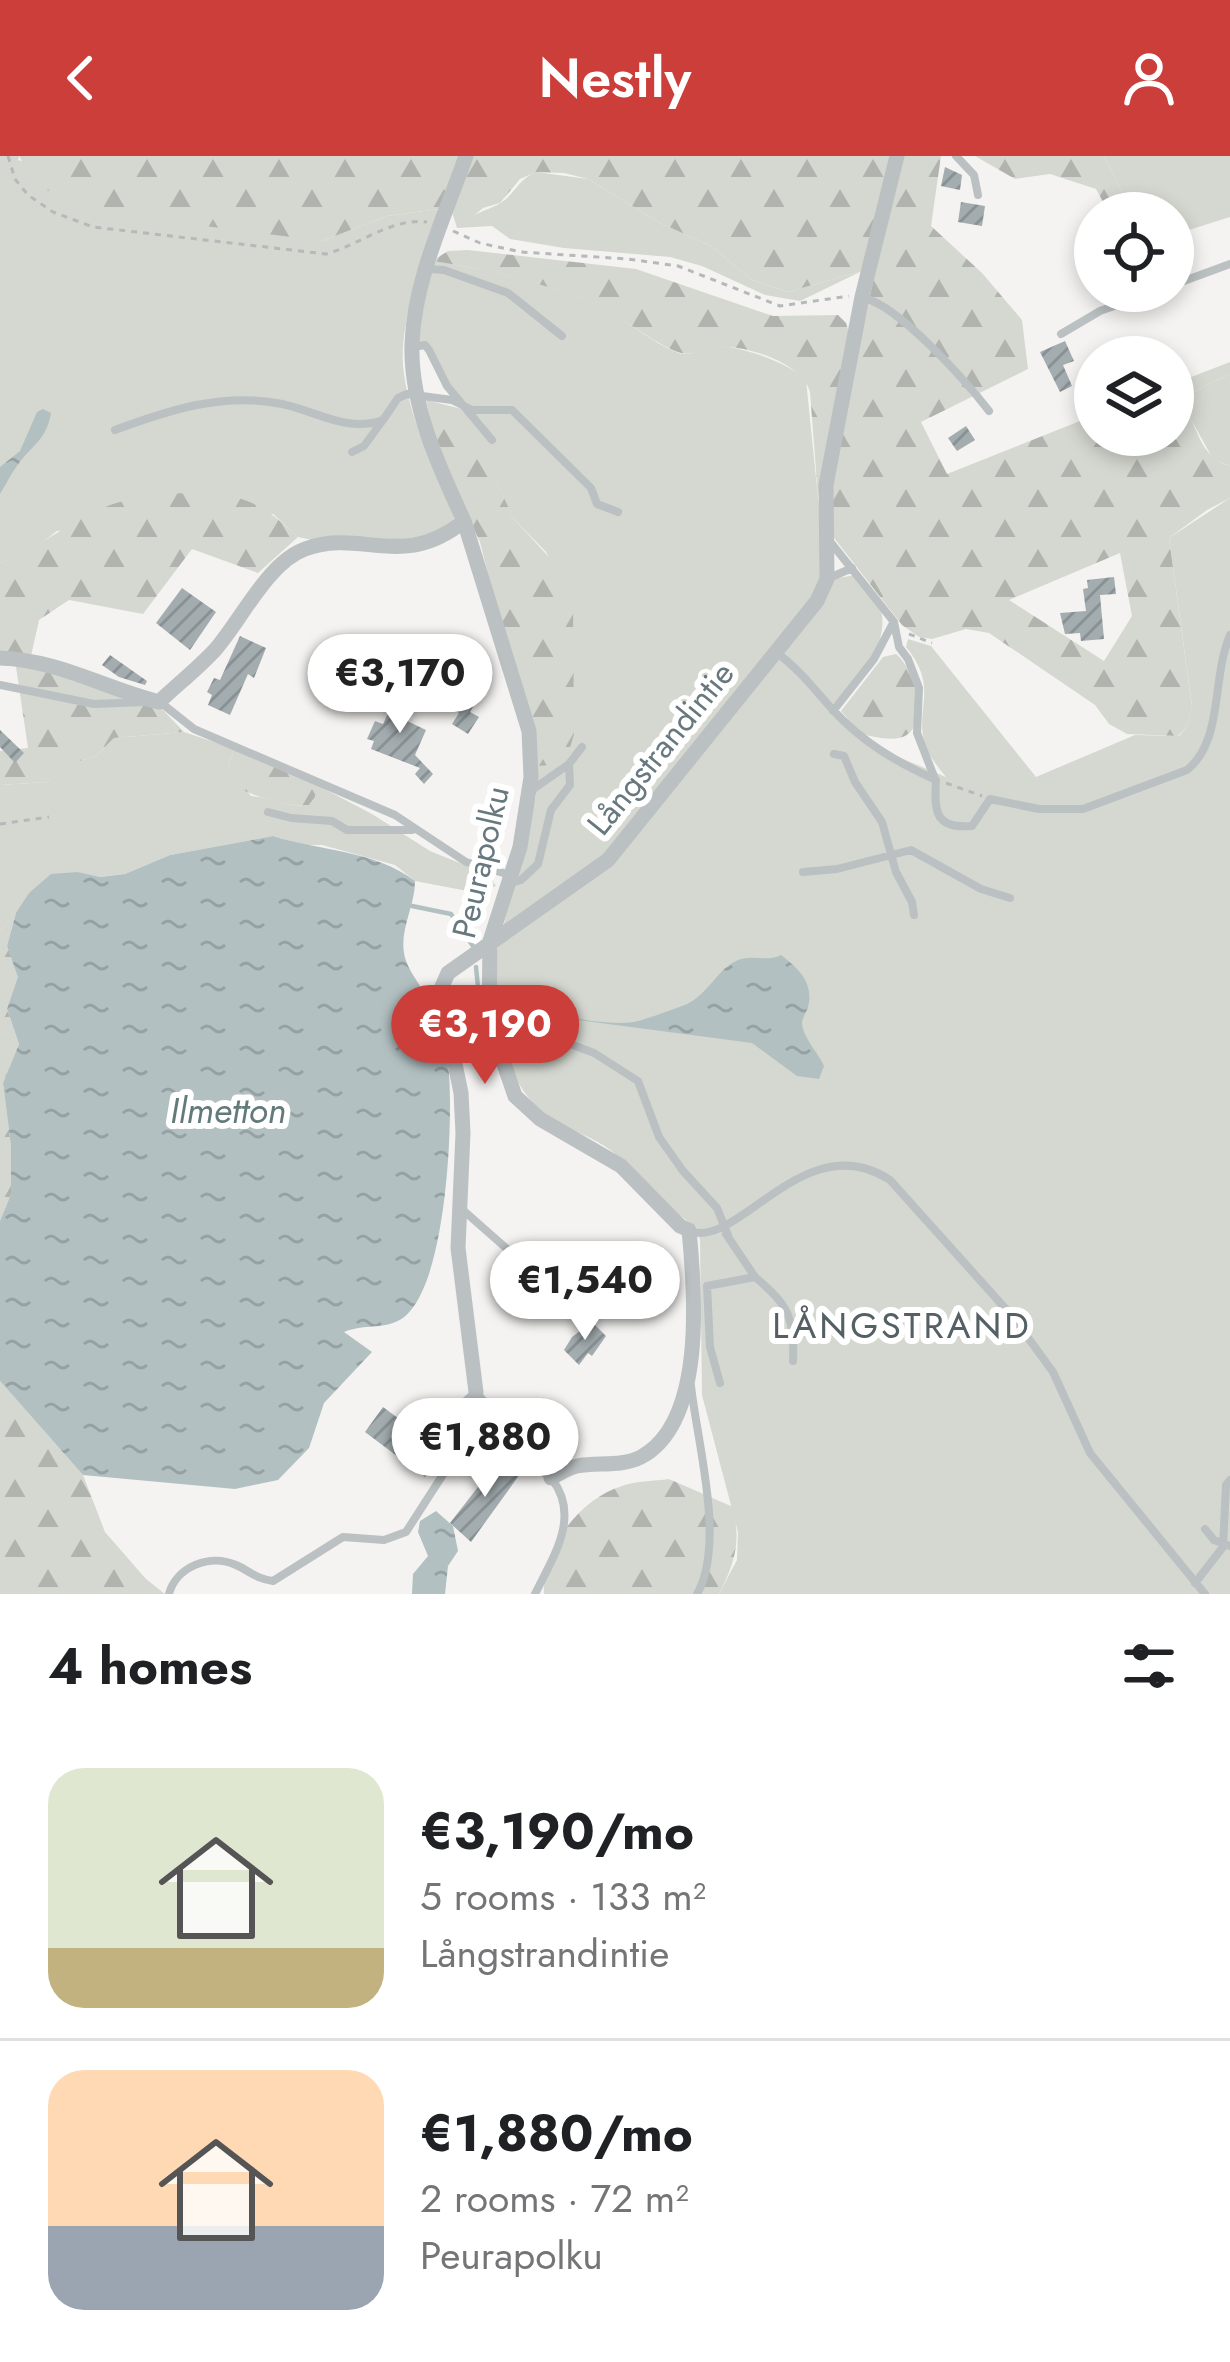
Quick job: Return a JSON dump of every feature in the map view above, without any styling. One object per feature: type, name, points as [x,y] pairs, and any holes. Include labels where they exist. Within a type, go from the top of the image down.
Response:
[{"type":"street","name":"Peurapolku","points":[[466,156],[427,268],[412,348],[435,458],[464,521],[529,731],[529,792],[496,937],[497,1016],[515,1096],[540,1120],[621,1166],[689,1230]]},
{"type":"street","name":"Långstrandintie","points":[[476,1392],[460,1268],[460,1093],[440,992],[448,974],[608,860],[817,602],[826,579],[826,485],[862,297],[897,156]]},
{"type":"street","points":[[0,658],[34,659],[65,667],[122,692],[160,702],[213,652],[280,564],[301,550],[320,545],[407,548],[444,537],[464,521]]},
{"type":"street","points":[[551,1478],[574,1466],[638,1459],[663,1441],[681,1405],[689,1373],[693,1274],[689,1230]]},
{"type":"lane","points":[[956,156],[974,175],[978,195]]},
{"type":"lane","points":[[1194,277],[1230,264]]},
{"type":"lane","points":[[427,268],[508,293],[562,336]]},
{"type":"lane","points":[[862,297],[878,301],[902,319],[989,411]]},
{"type":"lane","points":[[1061,334],[1098,312]]},
{"type":"lane","points":[[412,348],[425,345],[447,386],[492,440]]},
{"type":"lane","points":[[352,452],[364,446],[398,398],[419,394],[464,406],[512,410],[591,488],[597,504],[618,512]]},
{"type":"lane","points":[[115,430],[189,404],[281,404],[348,423],[368,425],[382,420]]},
{"type":"lane","points":[[827,538],[894,622],[899,647],[919,688],[917,733],[936,780],[935,809],[954,828],[972,826],[989,799],[1039,809],[1083,809],[1187,770],[1208,745],[1215,685],[1230,635]]},
{"type":"lane","points":[[826,579],[852,568]]},
{"type":"lane","points":[[833,711],[880,650],[894,622]]},
{"type":"lane","points":[[880,650],[899,647]]},
{"type":"lane","points":[[777,653],[864,740],[894,761],[936,780]]},
{"type":"lane","points":[[0,685],[94,704],[160,702],[194,728],[395,815],[466,862],[510,880],[521,880],[538,865],[551,810],[570,785],[569,764]]},
{"type":"lane","points":[[529,792],[569,764],[582,747]]},
{"type":"lane","points":[[834,754],[844,756],[882,822],[914,915]]},
{"type":"lane","points":[[268,812],[332,821],[346,830],[415,830]]},
{"type":"lane","points":[[802,872],[837,869],[911,850],[981,889],[1010,898]]},
{"type":"lane","points":[[497,1016],[594,1053],[638,1081],[659,1137],[717,1208],[755,1277],[788,1309],[793,1321],[793,1361]]},
{"type":"lane","points":[[689,1230],[699,1234],[726,1231],[792,1182],[825,1169],[852,1163],[869,1166],[890,1180],[1013,1317],[1053,1372],[1090,1453],[1205,1594]]},
{"type":"lane","points":[[459,1205],[566,1300]]},
{"type":"lane","points":[[720,1384],[710,1347],[707,1286],[755,1277]]},
{"type":"lane","points":[[689,1373],[709,1536],[697,1594]]},
{"type":"lane","points":[[169,1594],[172,1581],[189,1566],[231,1562],[256,1579],[273,1581],[343,1537],[384,1540],[406,1532],[453,1460],[484,1443],[496,1415],[476,1392],[450,1419],[446,1436],[453,1460]]},
{"type":"lane","points":[[484,1443],[551,1478],[563,1500],[566,1517],[560,1546],[536,1594]]},
{"type":"lane","points":[[1196,1583],[1227,1546],[1226,1485],[1230,1480]]},
{"type":"lane","points":[[1205,1529],[1227,1546]]},
{"type":"path","points":[[894,622],[915,638],[932,643]]},
{"type":"path","points":[[936,780],[989,799]]},
{"type":"path","points":[[0,824],[49,817]]},
{"type":"green space","points":[[0,156],[19,156],[18,160],[322,241],[387,216],[439,209],[409,307],[403,365],[416,423],[456,516],[444,531],[400,543],[327,543],[298,537],[273,514],[57,531],[27,554],[0,563]]},
{"type":"green space","points":[[19,156],[459,156],[439,209],[387,216],[322,241],[94,212],[36,185]]},
{"type":"green space","points":[[469,156],[891,156],[862,271],[788,292],[752,280],[711,246],[660,223],[588,179],[564,173],[536,172],[520,179],[500,203],[470,219],[452,212]]},
{"type":"green space","points":[[901,156],[941,156],[931,226],[982,273],[1022,320],[1028,369],[921,422],[947,474],[1074,423],[1074,456],[1194,456],[1194,426],[1212,456],[1230,466],[1230,498],[1169,538],[1192,707],[1187,726],[1178,736],[1127,734],[1109,724],[1095,705],[989,633],[966,629],[932,639],[919,637],[902,625],[831,534],[841,426]],"holes":[[[1120,553],[1132,616],[1104,661],[1009,600]]]},
{"type":"green space","points":[[975,156],[1104,156],[1122,192],[1098,192],[1050,174],[1015,179]]},
{"type":"green space","points":[[1104,156],[1230,156],[1230,217],[1194,228],[1194,192],[1122,192]]},
{"type":"green space","points":[[536,172],[588,179],[660,223],[711,246],[752,280],[788,292],[862,271],[800,301],[765,295],[670,257],[510,239],[492,226],[457,228],[452,212],[470,218],[502,202]]},
{"type":"green space","points":[[448,251],[636,269],[773,316],[838,315],[850,335],[818,497],[810,392],[796,372],[742,349],[716,347],[681,353],[584,299],[519,279],[432,261]]},
{"type":"green space","points":[[432,261],[566,292],[604,308],[676,352],[721,346],[747,351],[806,380],[819,507],[833,579],[855,575],[877,601],[882,618],[871,660],[833,704],[860,734],[946,777],[925,744],[924,686],[906,647],[908,639],[931,646],[1036,777],[1135,735],[1179,736],[1192,706],[1169,538],[1230,498],[1230,1594],[719,1594],[737,1560],[738,1532],[702,1395],[696,1226],[613,1152],[534,1104],[512,1071],[499,1033],[491,975],[536,796],[536,766],[571,654],[573,604],[546,552],[514,519],[433,350],[414,344]]},
{"type":"green space","points":[[1230,362],[1230,374],[1194,391],[1194,376]]},
{"type":"green space","points":[[1230,374],[1230,466],[1213,459],[1194,425],[1194,391]]},
{"type":"green space","points":[[426,400],[462,409],[514,519],[568,578],[573,604],[574,734],[567,758],[553,765],[536,766],[480,542],[438,453]]},
{"type":"green space","points":[[159,493],[234,497],[264,510],[298,537],[258,573],[192,549],[143,614],[69,600],[39,620],[31,656],[0,652],[0,563],[103,508]]},
{"type":"green space","points":[[896,654],[916,693],[914,727],[898,738],[860,733],[841,711],[883,657]]},
{"type":"green space","points":[[16,667],[40,667],[162,709],[184,732],[114,738],[96,756],[70,764],[47,782],[0,785],[0,751],[28,748]]},
{"type":"green space","points":[[184,732],[235,749],[228,766],[251,796],[309,805],[315,784],[430,851],[487,874],[496,886],[478,893],[415,881],[395,865],[273,836],[170,855],[125,874],[99,877],[78,872],[29,893],[0,931],[0,785],[47,782],[69,764],[96,756],[114,738]]},
{"type":"green space","points":[[235,749],[315,784],[315,797],[309,805],[290,805],[229,783],[228,766]]},
{"type":"green space","points":[[16,913],[7,946],[19,977],[7,1009],[19,1044],[3,1083],[11,1194],[0,1221],[0,931]]},
{"type":"green space","points":[[0,1381],[83,1475],[105,1532],[165,1594],[0,1594]]},
{"type":"green space","points":[[669,1479],[733,1507],[735,1552],[719,1594],[544,1594],[556,1544],[591,1502],[622,1486]]},
{"type":"water","points":[[37,412],[51,413],[46,431],[0,494],[0,467],[20,451]]},
{"type":"water","name":"Ilmetton","points":[[273,836],[364,857],[415,881],[404,953],[434,1010],[449,1074],[445,1196],[432,1263],[423,1290],[404,1317],[344,1332],[372,1352],[324,1403],[309,1448],[278,1480],[235,1489],[83,1475],[0,1381],[0,1221],[11,1194],[3,1083],[19,1044],[7,1009],[18,977],[7,946],[16,913],[29,893],[51,874],[125,874],[170,855]]},
{"type":"water","points":[[781,955],[798,970],[808,988],[802,1022],[824,1066],[819,1079],[797,1076],[752,1043],[502,1010],[502,1003],[586,1020],[637,1021],[694,1000],[736,961]]},
{"type":"water","points":[[436,1511],[453,1526],[458,1551],[448,1566],[445,1594],[412,1594],[413,1574],[428,1556],[418,1532],[420,1521]]},
{"type":"building","points":[[945,167],[962,175],[960,190],[941,186]]},
{"type":"building","points":[[961,202],[985,206],[982,226],[958,222]]},
{"type":"building","points":[[1065,341],[1074,361],[1063,365],[1072,386],[1060,392],[1040,352]]},
{"type":"building","points":[[966,426],[975,440],[957,451],[948,438]]},
{"type":"building","points":[[1114,577],[1116,594],[1100,595],[1104,639],[1081,641],[1080,633],[1065,634],[1060,613],[1086,611],[1083,589],[1088,588],[1087,580]]},
{"type":"building","points":[[182,588],[216,612],[190,650],[156,623]]},
{"type":"building","points":[[240,636],[266,648],[254,678],[248,674],[230,715],[208,705],[212,695],[207,692],[214,678],[220,680]]},
{"type":"building","points":[[110,655],[147,681],[145,685],[119,677],[102,665]]},
{"type":"building","points":[[400,689],[414,695],[403,719],[426,730],[415,755],[433,774],[424,784],[415,774],[420,768],[371,749],[374,741],[367,739],[375,721],[383,724]]},
{"type":"building","points":[[453,694],[479,717],[468,734],[452,724],[459,713],[446,706]]},
{"type":"building","points":[[0,730],[24,753],[15,763],[0,747]]},
{"type":"building","points":[[592,1322],[606,1336],[579,1365],[564,1350]]},
{"type":"building","points":[[383,1407],[406,1424],[402,1431],[438,1460],[425,1477],[365,1432]]},
{"type":"building","points":[[499,1460],[520,1474],[471,1542],[450,1523]]},
{"type":"waterway","points":[[412,906],[451,914],[473,946]]},
{"type":"waterway","points":[[476,967],[480,1008]]},
{"type":"district","name":"LÅNGSTRAND","points":[[902,1325]]}]
